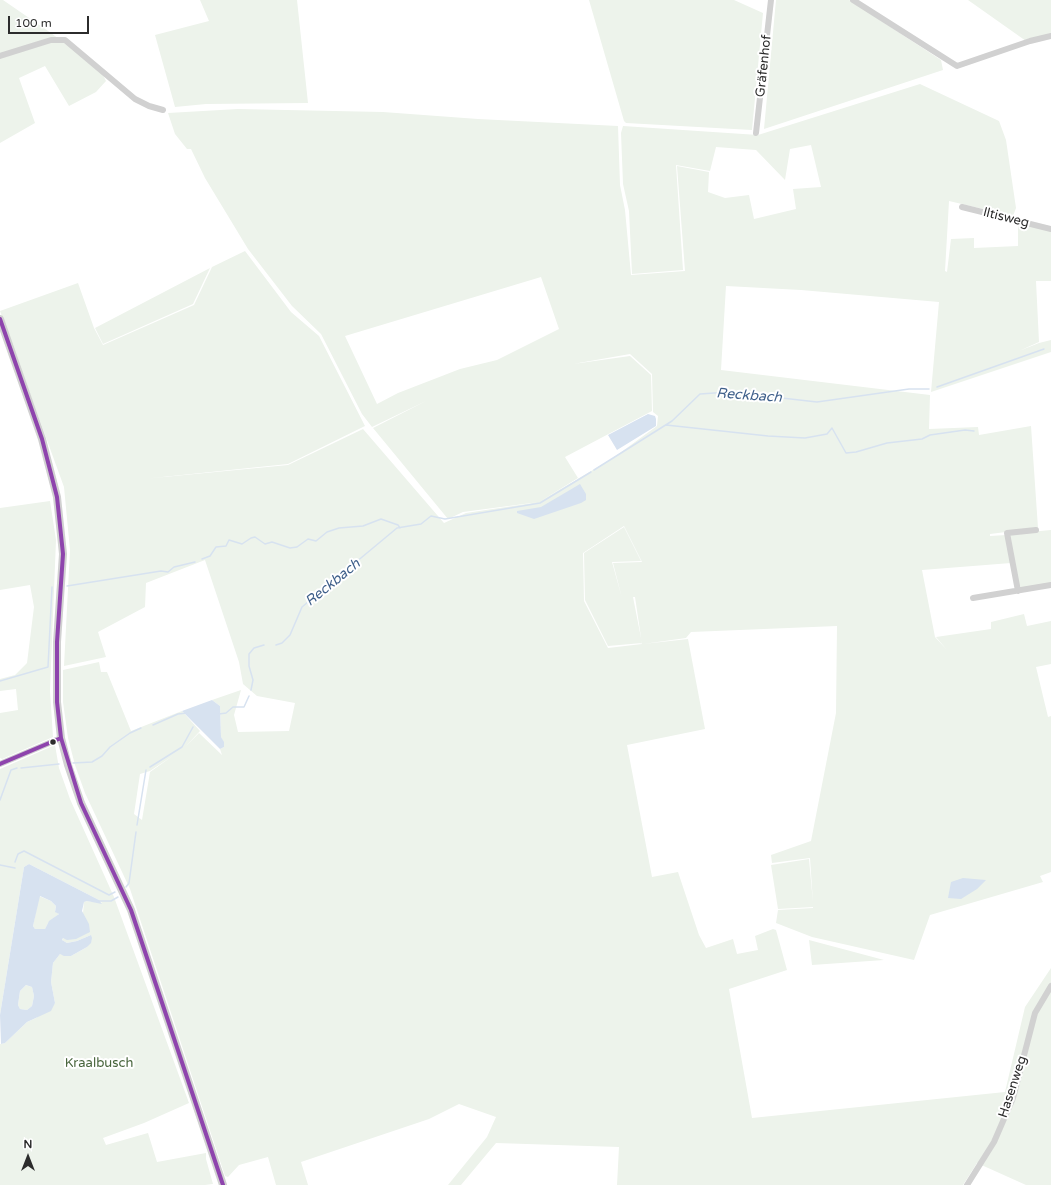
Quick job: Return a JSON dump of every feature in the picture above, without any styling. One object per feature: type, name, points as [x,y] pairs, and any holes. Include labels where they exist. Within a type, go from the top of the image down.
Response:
[{"type":"street","name":"Gräfenhof","points":[[756,133],[771,0]]},
{"type":"street","points":[[853,0],[957,66],[1030,41],[1051,36]]},
{"type":"street","points":[[0,56],[51,40],[65,40],[135,99],[149,106],[163,110]]},
{"type":"street","name":"Iltisweg","points":[[962,206],[1051,229]]},
{"type":"street","points":[[0,320],[42,439],[58,497],[63,554],[56,675],[61,738],[68,765],[82,803],[131,910],[223,1185]]},
{"type":"street","points":[[1018,591],[1007,533],[1036,530]]},
{"type":"street","points":[[973,598],[1051,585]]},
{"type":"street","points":[[0,764],[61,738]]},
{"type":"street","name":"Hasenweg","points":[[967,1185],[994,1142],[1013,1098],[1035,1013],[1051,986]]},
{"type":"green space","points":[[0,0],[3,0],[51,33],[101,71],[106,81],[96,92],[69,106],[45,66],[19,78],[35,123],[0,143]]},
{"type":"green space","points":[[200,0],[297,0],[308,103],[206,104],[175,107],[155,35],[209,21]]},
{"type":"green space","points":[[589,0],[734,0],[763,13],[752,130],[626,123],[624,121]]},
{"type":"green space","points":[[776,0],[849,0],[941,60],[943,70],[764,129]]},
{"type":"green space","points":[[968,0],[1051,0],[1051,33],[1026,41]]},
{"type":"green space","points":[[920,84],[999,121],[1006,140],[1016,208],[1013,216],[949,201],[945,271],[947,272],[951,239],[974,238],[974,248],[1018,246],[1018,222],[1051,230],[1051,281],[1036,281],[1039,342],[1019,351],[1051,340],[1051,352],[931,392],[939,302],[801,290],[726,286],[721,370],[930,395],[929,429],[978,427],[979,435],[1031,426],[1038,528],[990,534],[990,536],[1006,535],[1011,563],[922,570],[935,637],[947,650],[936,637],[991,629],[991,622],[1024,614],[1027,626],[1051,621],[1051,664],[1036,667],[1048,717],[1051,716],[1051,872],[1040,876],[1043,882],[930,915],[914,960],[812,937],[776,923],[778,910],[813,908],[778,909],[771,865],[809,859],[813,903],[810,858],[772,863],[771,855],[811,841],[836,713],[837,626],[691,632],[686,638],[643,644],[688,639],[705,729],[627,745],[652,877],[678,872],[699,935],[706,948],[733,939],[737,954],[758,950],[755,936],[773,929],[776,930],[787,970],[729,989],[752,1118],[1005,1092],[1025,1007],[1051,968],[1051,1185],[1026,1185],[977,1163],[963,1185],[617,1185],[619,1147],[496,1143],[461,1185],[448,1185],[487,1137],[496,1117],[459,1104],[429,1119],[301,1162],[308,1185],[276,1185],[268,1157],[239,1165],[228,1177],[225,1176],[130,889],[85,793],[75,765],[68,738],[63,702],[63,670],[99,662],[101,672],[107,672],[131,731],[182,711],[200,731],[186,746],[199,733],[222,755],[220,749],[224,747],[221,737],[220,706],[212,700],[241,690],[234,715],[238,732],[289,731],[295,703],[257,696],[243,684],[239,662],[205,560],[146,583],[145,607],[98,632],[106,657],[64,666],[70,550],[64,487],[0,311],[78,283],[94,328],[103,345],[194,305],[212,267],[245,251],[291,312],[319,336],[365,426],[288,464],[143,479],[288,465],[363,429],[444,523],[466,513],[539,502],[463,512],[448,519],[373,428],[426,401],[372,427],[362,414],[321,334],[292,306],[248,249],[205,178],[191,149],[187,149],[175,134],[168,113],[238,109],[383,112],[478,119],[618,126],[620,185],[625,210],[631,275],[685,271],[677,166],[709,172],[708,192],[725,198],[749,195],[754,219],[796,209],[793,189],[821,187],[811,145],[790,149],[785,180],[756,150],[716,147],[710,171],[676,165],[683,270],[632,274],[629,211],[623,184],[621,133],[623,126],[758,135]],"holes":[[[541,277],[559,329],[497,360],[460,369],[398,393],[377,404],[345,336]],[[630,354],[652,374],[653,412],[658,416],[657,426],[613,458],[539,502],[578,478],[565,457],[652,411],[651,375],[630,356],[573,364]],[[624,526],[642,562],[613,563],[622,598],[612,562],[641,561],[624,527],[584,553],[585,600],[608,646],[642,644],[608,648],[584,601],[583,553]],[[633,597],[635,597],[641,640]],[[174,755],[150,772],[142,820],[134,814],[140,774],[150,771]]]},
{"type":"green space","points":[[210,268],[193,304],[103,344],[95,328]]},
{"type":"green space","points":[[50,501],[56,540],[50,691],[53,737],[2,759],[0,758],[0,713],[18,710],[16,689],[0,691],[0,679],[15,675],[27,663],[34,607],[30,585],[0,590],[0,508]]},
{"type":"green space","points":[[1051,530],[1051,583],[1023,588],[1019,586],[1009,534]]},
{"type":"green space","name":"Kraalbusch","points":[[55,745],[59,768],[70,799],[114,897],[189,1103],[144,1123],[103,1138],[106,1145],[148,1133],[157,1162],[206,1153],[206,1159],[213,1184],[0,1185],[0,1044],[5,1043],[27,1022],[36,1018],[55,1003],[51,982],[53,963],[60,954],[71,956],[87,947],[91,935],[77,941],[67,943],[62,940],[83,913],[84,902],[102,903],[99,900],[29,864],[24,867],[0,1015],[0,769]]},
{"type":"green space","points":[[39,896],[51,901],[56,906],[55,911],[59,914],[48,923],[45,929],[35,929],[33,926]]},
{"type":"green space","points":[[809,940],[884,960],[812,965]]},
{"type":"green space","points":[[26,985],[32,987],[34,996],[32,1006],[27,1010],[20,1009],[18,1005],[20,991]]},
{"type":"water","points":[[648,414],[655,416],[656,426],[617,450],[608,435]]},
{"type":"water","points":[[580,484],[586,494],[586,500],[581,503],[534,519],[517,513],[517,511],[541,507]]},
{"type":"water","points":[[212,700],[220,706],[221,737],[224,742],[224,747],[220,749],[182,711]]},
{"type":"water","points":[[29,864],[99,900],[102,904],[87,901],[84,902],[82,911],[89,924],[90,932],[76,939],[67,940],[63,938],[62,940],[67,943],[77,941],[91,935],[92,938],[91,943],[87,947],[71,956],[64,956],[60,954],[53,963],[51,982],[55,1003],[51,1011],[27,1022],[5,1043],[1,1044],[0,1015],[24,867]],"holes":[[[40,896],[51,901],[56,906],[55,912],[59,914],[49,921],[45,929],[35,929],[33,926]],[[26,985],[32,987],[34,996],[32,1006],[27,1010],[20,1009],[18,1005],[20,991]]]},
{"type":"water","points":[[963,878],[986,880],[977,889],[961,899],[948,898],[951,882]]},
{"type":"waterway","name":"Reckbach","points":[[937,387],[1044,349]]},
{"type":"waterway","name":"Reckbach","points":[[594,470],[672,421],[700,394],[729,392],[817,402],[909,389],[929,389]]},
{"type":"waterway","points":[[666,425],[768,436],[805,438],[827,434],[832,428],[846,453],[856,452],[887,443],[922,439],[930,435],[965,430],[974,431]]},
{"type":"waterway","name":"Reckbach","points":[[276,645],[282,643],[290,635],[302,607],[397,528],[421,524],[431,516],[445,519],[540,503],[591,472]]},
{"type":"waterway","name":"Reckbach","points":[[202,559],[210,556],[216,547],[226,546],[229,540],[242,544],[255,537],[265,544],[272,542],[290,548],[297,547],[308,539],[316,541],[327,532],[339,528],[363,526],[381,519],[398,525],[400,528]]},
{"type":"waterway","name":"Reckbach","points":[[67,586],[161,571],[168,572],[174,567],[195,562]]},
{"type":"waterway","name":"Reckbach","points":[[0,681],[48,667],[52,587]]},
{"type":"waterway","name":"Reckbach","points":[[251,690],[253,680],[249,666],[249,654],[254,648],[264,645]]},
{"type":"waterway","name":"Reckbach","points":[[219,714],[226,713],[233,707],[244,707],[249,696]]},
{"type":"waterway","name":"Reckbach","points":[[153,725],[178,714],[187,713]]},
{"type":"waterway","points":[[150,767],[182,747],[193,727]]},
{"type":"waterway","name":"Reckbach","points":[[73,763],[92,762],[102,756],[110,747],[130,733],[141,728]]},
{"type":"waterway","name":"Reckbach","points":[[21,768],[59,764]]},
{"type":"waterway","name":"Reckbach","points":[[0,800],[11,770],[17,768]]},
{"type":"waterway","points":[[137,825],[146,770]]},
{"type":"waterway","points":[[126,887],[129,883],[136,832]]},
{"type":"waterway","points":[[15,862],[18,854],[24,851],[109,895],[115,892]]},
{"type":"waterway","points":[[0,865],[15,868]]},
{"type":"waterway","points":[[99,901],[111,901],[118,897]]},
{"type":"transit line","points":[[0,319],[42,439],[57,497],[63,554],[57,642],[57,702],[61,738],[81,803],[131,910],[223,1185]]},
{"type":"transit line","points":[[0,764],[61,738]]}]
